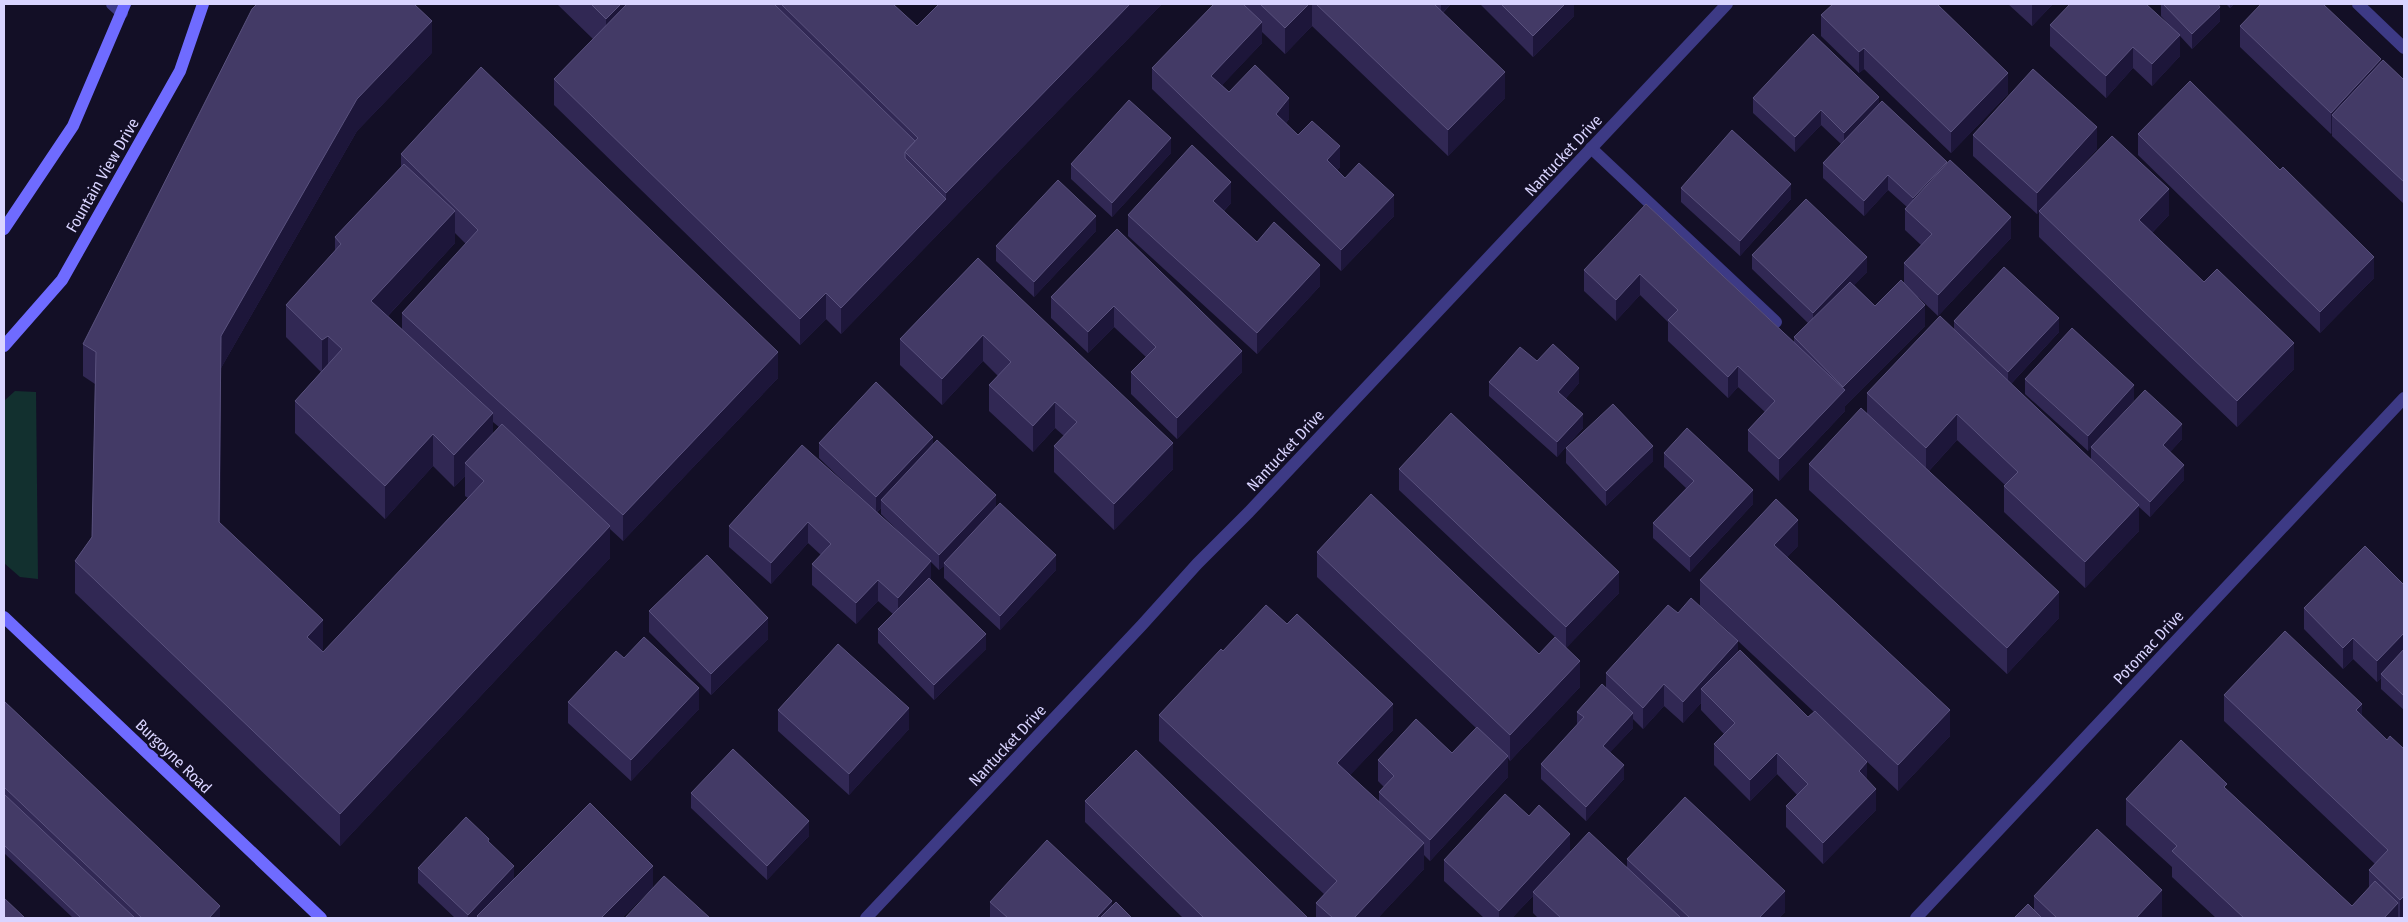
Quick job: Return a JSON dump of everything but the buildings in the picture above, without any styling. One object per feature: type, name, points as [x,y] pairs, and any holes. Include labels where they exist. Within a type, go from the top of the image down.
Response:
[{"type":"main road","name":"Fountain View Drive","points":[[4,346],[62,280],[180,71],[203,4]]},
{"type":"main road","points":[[4,229],[73,126],[123,9]]},
{"type":"main road","name":"Burgoyne Road","points":[[4,617],[321,918]]},
{"type":"street","points":[[112,4],[123,9]]},
{"type":"street","name":"Nantucket Drive","points":[[866,918],[1197,564],[1249,512],[1727,4]]},
{"type":"street","points":[[2358,4],[2404,48]]},
{"type":"street","points":[[1591,148],[1776,322]]},
{"type":"street","name":"Potomac Drive","points":[[1916,918],[2404,398]]},
{"type":"green space","points":[[15,391],[36,392],[38,579],[20,577],[4,563],[4,401]]}]
